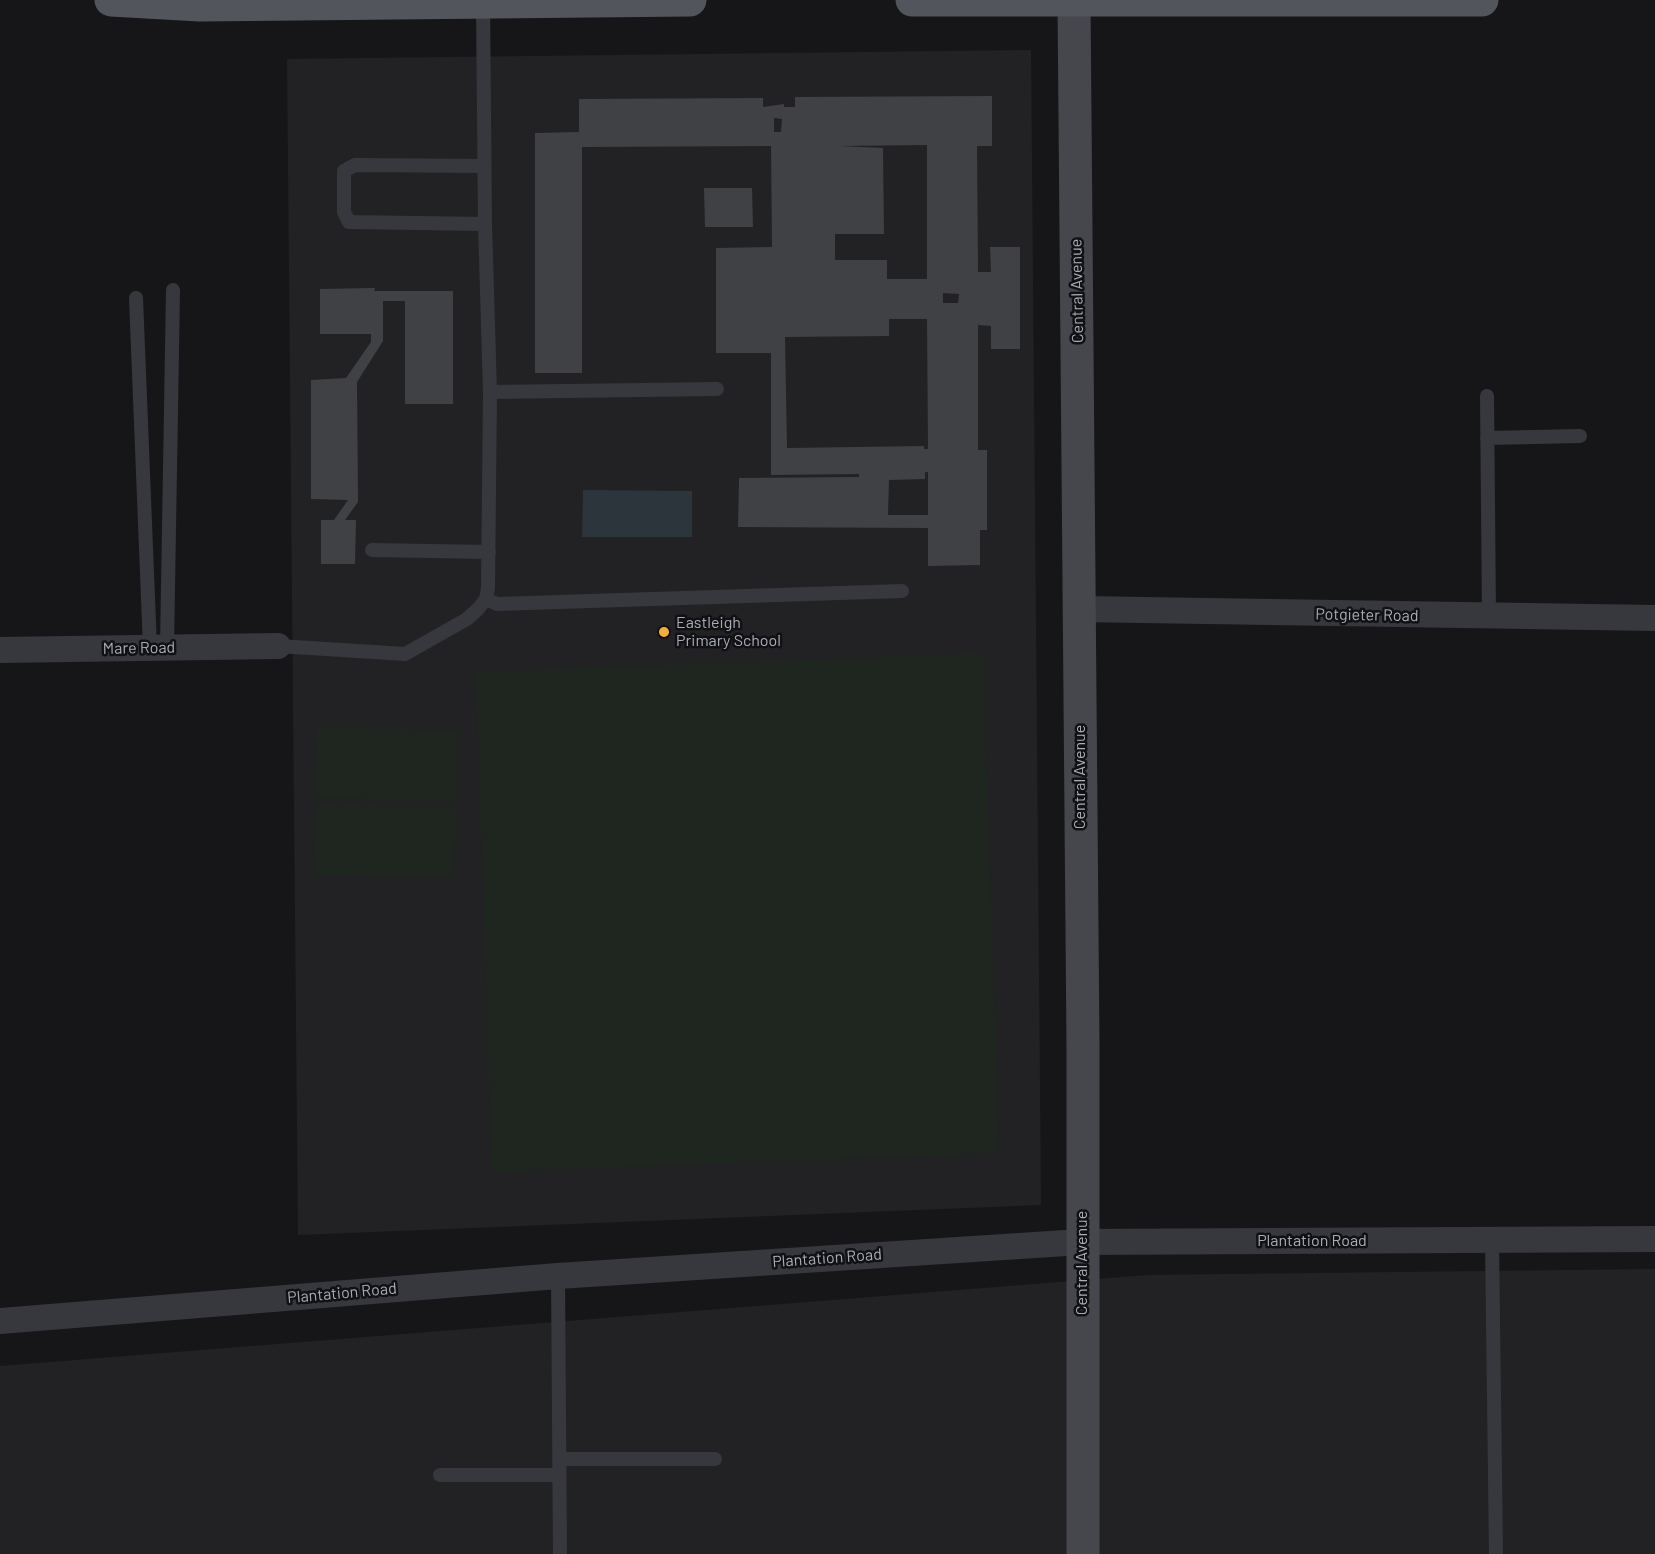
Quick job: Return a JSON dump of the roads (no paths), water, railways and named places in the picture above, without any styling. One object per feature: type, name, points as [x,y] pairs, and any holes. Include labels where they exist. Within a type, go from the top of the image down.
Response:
[{"type":"main road","points":[[111,0],[202,2],[690,0]]},
{"type":"main road","points":[[912,0],[1482,0]]},
{"type":"street","name":"Central Avenue","points":[[1074,1],[1083,1046],[1081,1242],[1083,1554]]},
{"type":"street","name":"Potgieter Road","points":[[1079,609],[1655,618]]},
{"type":"street","name":"Mare Road","points":[[0,650],[278,646]]},
{"type":"street","name":"Plantation Road","points":[[0,1321],[558,1276],[1081,1242],[1655,1239]]},
{"type":"lane","points":[[278,646],[405,654],[467,619],[486,598],[489,552],[490,392],[484,224],[483,1]]},
{"type":"lane","points":[[484,166],[355,165],[344,171],[344,212],[349,222],[484,224]]},
{"type":"lane","points":[[159,647],[173,290]]},
{"type":"lane","points":[[136,298],[159,647]]},
{"type":"lane","points":[[490,392],[717,389]]},
{"type":"lane","points":[[1487,396],[1489,617]]},
{"type":"lane","points":[[1487,438],[1581,436]]},
{"type":"lane","points":[[372,550],[489,552]]},
{"type":"lane","points":[[486,598],[497,604],[902,591]]},
{"type":"lane","points":[[1492,1240],[1496,1554]]},
{"type":"lane","points":[[558,1276],[560,1554]]},
{"type":"lane","points":[[559,1459],[716,1459]]},
{"type":"lane","points":[[440,1475],[559,1475]]},
{"type":"place","name":"Eastleigh Primary School","points":[[664,632]]}]
